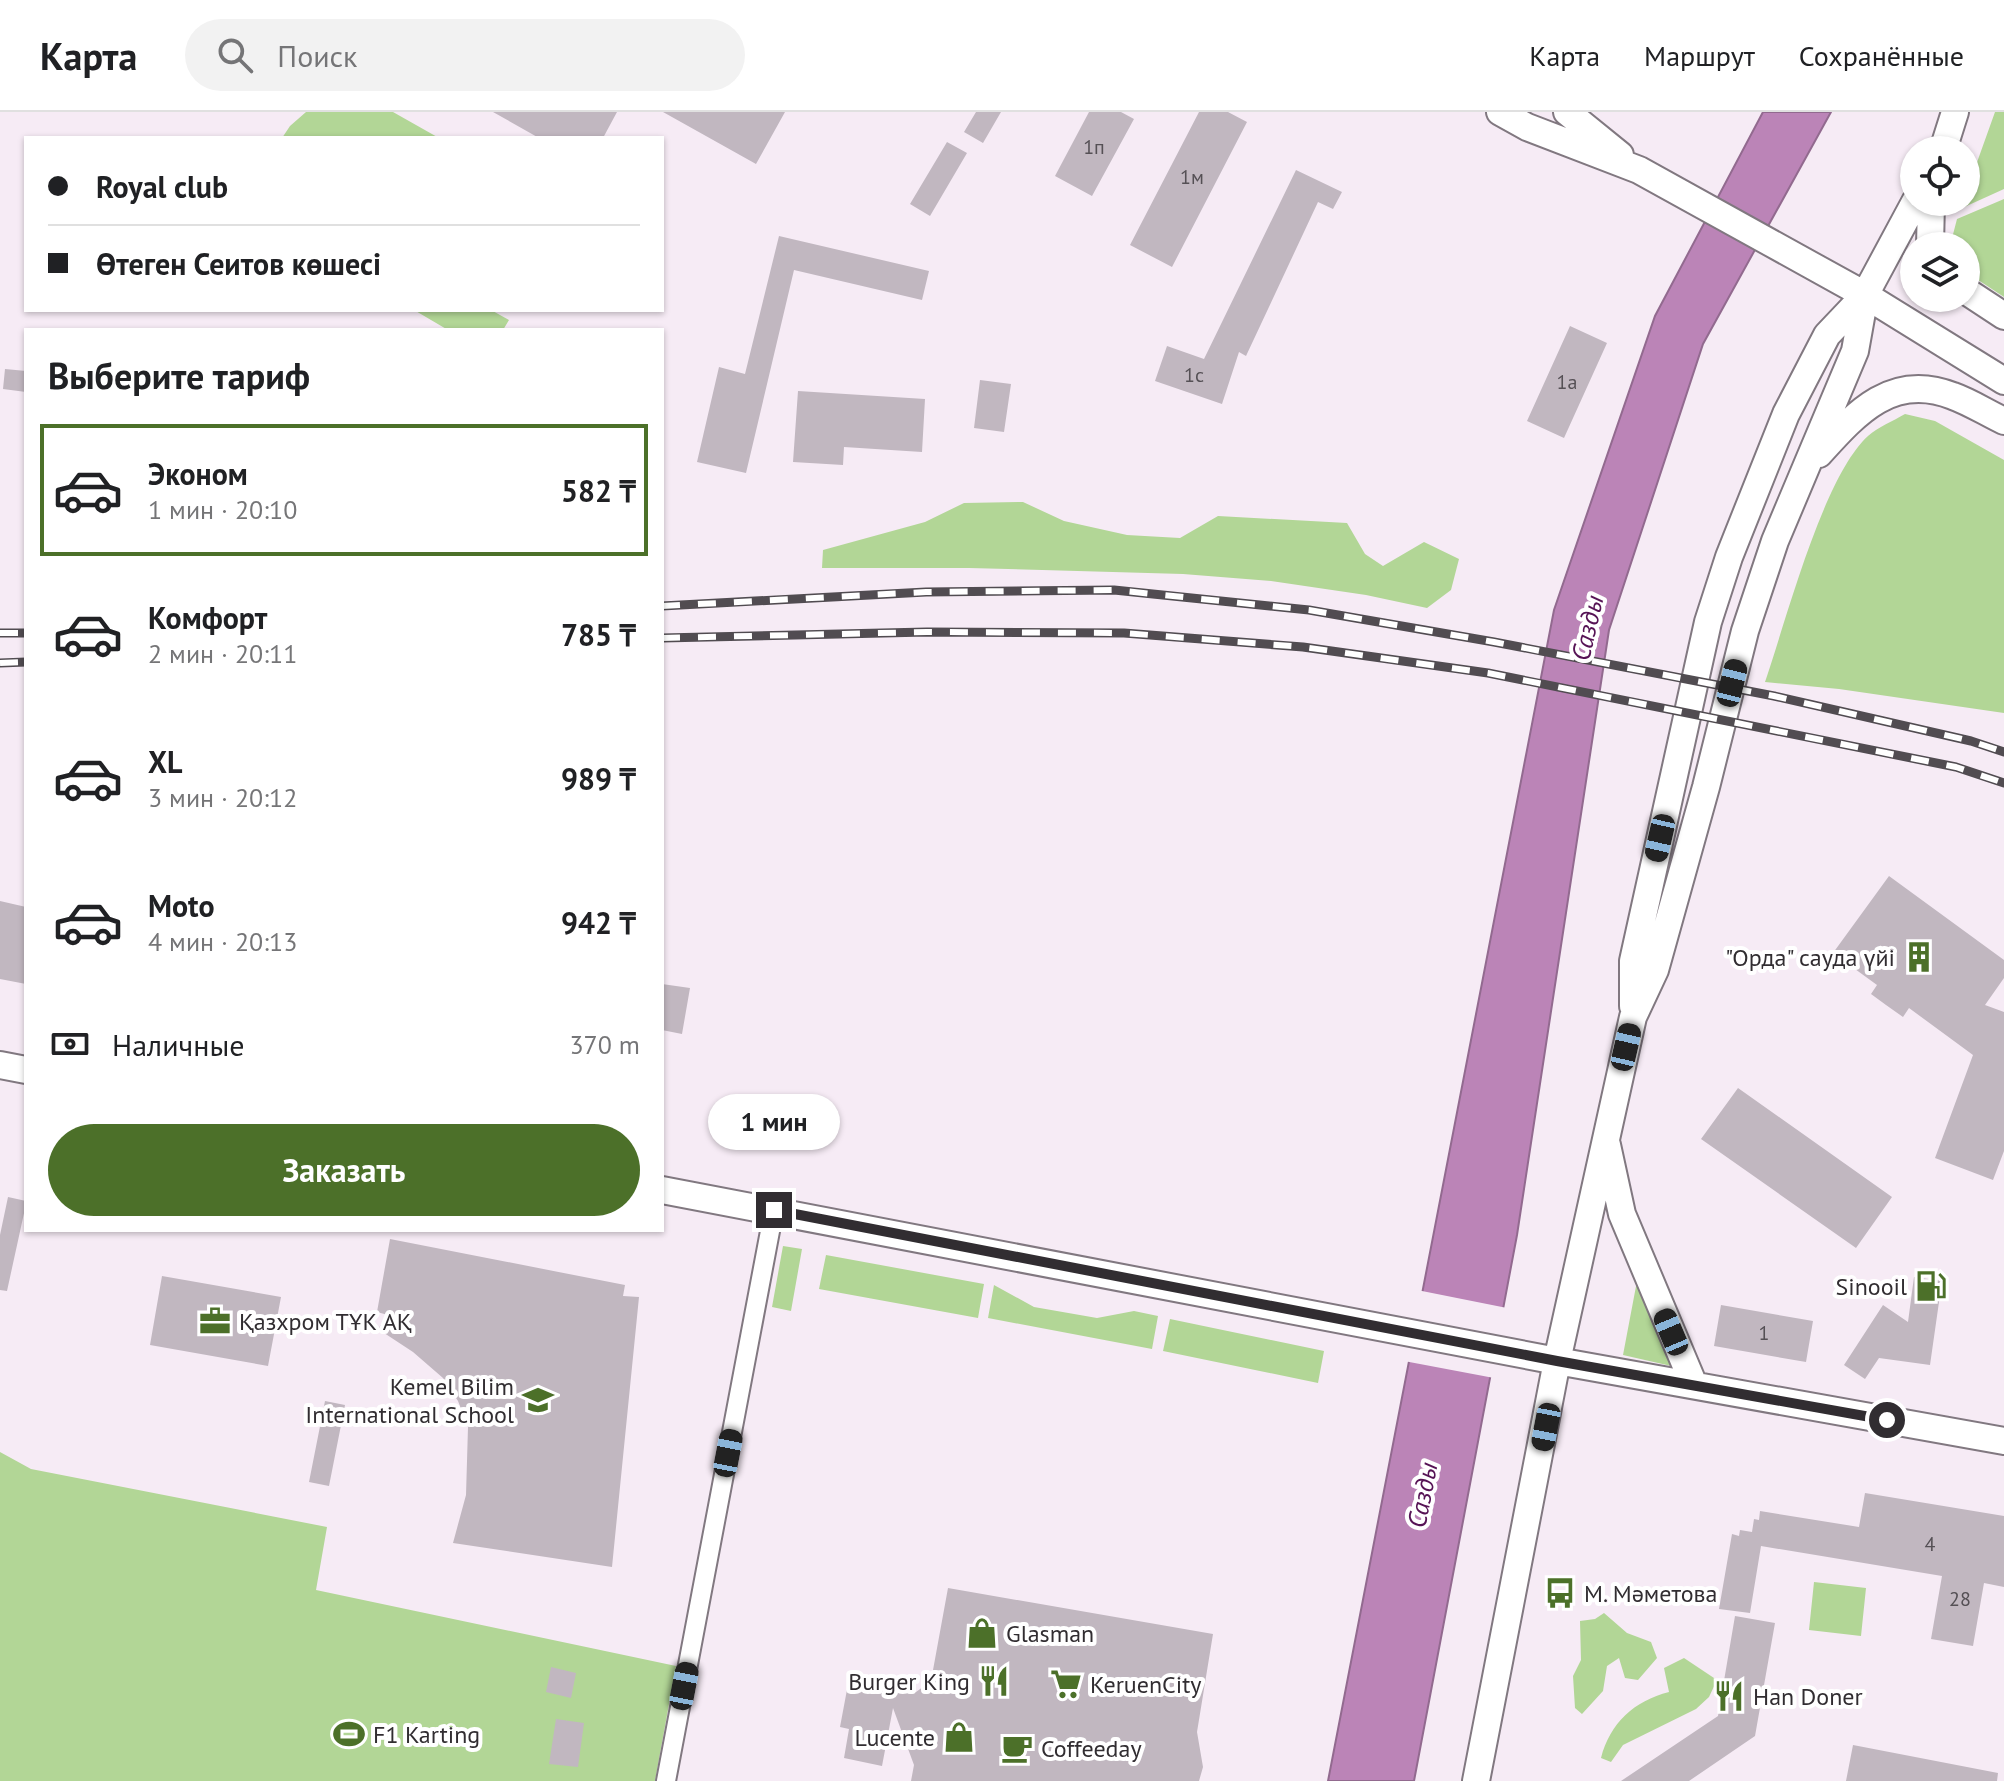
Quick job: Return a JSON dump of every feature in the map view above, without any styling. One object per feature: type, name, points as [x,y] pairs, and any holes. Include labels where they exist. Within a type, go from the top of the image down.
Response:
[{"type":"main road","points":[[1500,112],[1527,127],[1639,170],[1865,295],[2004,381]]},
{"type":"main road","points":[[1567,112],[1639,170]]},
{"type":"main road","points":[[1947,136],[1955,112]]},
{"type":"main road","points":[[1633,1017],[1633,961],[1708,622],[1725,570],[1786,414],[1827,335],[1865,295],[1907,216]]},
{"type":"main road","points":[[1476,1781],[1557,1361],[1633,1017],[1655,970],[1745,631],[1775,541],[1855,351],[1865,295]]},
{"type":"main road","points":[[1980,300],[2004,316]]},
{"type":"main road","points":[[1803,471],[1844,426],[1877,398],[1897,391],[1933,390],[1953,396],[2004,421]]},
{"type":"main road","points":[[0,1065],[24,1070]]},
{"type":"main road","points":[[1605,1137],[1622,1214],[1694,1385]]},
{"type":"main road","points":[[664,1190],[1508,1352],[2004,1441]]},
{"type":"street","points":[[666,1781],[774,1210]]},
{"type":"green space","points":[[306,112],[393,112],[435,136],[283,136]]},
{"type":"green space","points":[[1995,112],[2004,112],[2004,189],[1980,200],[1980,154]]},
{"type":"green space","points":[[2004,199],[2004,297],[1980,281],[1980,232],[1954,232],[1957,219],[1980,216],[1980,209]]},
{"type":"green space","points":[[417,312],[495,312],[509,320],[504,328],[445,328]]},
{"type":"green space","points":[[1905,414],[1935,421],[2004,460],[2004,713],[1839,689],[1765,682],[1808,552],[1836,483],[1868,436]]},
{"type":"green space","points":[[1023,502],[1064,521],[1127,535],[1180,538],[1218,516],[1347,523],[1365,554],[1383,566],[1424,542],[1459,559],[1451,590],[1427,608],[1366,595],[1271,581],[1183,574],[969,568],[822,568],[823,550],[925,522],[964,503]]},
{"type":"green space","points":[[783,1246],[802,1249],[791,1311],[772,1307]]},
{"type":"green space","points":[[826,1255],[984,1284],[978,1318],[819,1289]]},
{"type":"green space","points":[[1637,1281],[1680,1368],[1623,1355]]},
{"type":"green space","points":[[994,1285],[1034,1307],[1097,1318],[1134,1311],[1158,1316],[1152,1349],[988,1318]]},
{"type":"green space","points":[[1170,1319],[1324,1351],[1318,1383],[1163,1351]]},
{"type":"green space","points":[[0,1452],[31,1469],[327,1527],[316,1590],[676,1666],[655,1781],[0,1781]]},
{"type":"green space","points":[[1814,1582],[1866,1588],[1861,1636],[1809,1630]]},
{"type":"green space","points":[[1604,1613],[1627,1633],[1651,1642],[1657,1658],[1638,1680],[1625,1678],[1619,1658],[1607,1666],[1603,1691],[1582,1714],[1575,1708],[1573,1676],[1581,1660],[1580,1621],[1595,1619]]},
{"type":"green space","points":[[1684,1658],[1717,1680],[1709,1697],[1696,1709],[1623,1745],[1611,1762],[1601,1758],[1610,1734],[1625,1715],[1645,1701],[1669,1692],[1664,1668]]},
{"type":"water","name":"Сазды","points":[[1763,112],[1831,112],[1703,344],[1609,630],[1517,1235],[1414,1781],[1328,1781],[1554,610],[1655,316]]},
{"type":"pier","points":[[1417,1290],[1507,1308],[1494,1378],[1404,1361]]},
{"type":"building","points":[[493,112],[617,112],[604,136],[535,136]]},
{"type":"building","points":[[663,112],[785,112],[756,164]]},
{"type":"building","points":[[976,112],[1001,112],[983,143],[964,132]]},
{"type":"building","points":[[1089,112],[1121,112],[1134,119],[1092,196],[1055,176]]},
{"type":"building","points":[[1199,112],[1228,112],[1247,122],[1172,267],[1130,245]]},
{"type":"building","points":[[947,142],[967,153],[930,216],[910,204]]},
{"type":"building","points":[[1296,170],[1342,192],[1333,209],[1318,202],[1246,356],[1239,352],[1222,404],[1155,381],[1167,346],[1204,359]]},
{"type":"building","points":[[779,236],[929,271],[922,300],[794,270],[746,473],[697,462],[719,367],[745,374]]},
{"type":"building","points":[[1570,326],[1607,343],[1564,438],[1527,421]]},
{"type":"building","points":[[5,369],[24,371],[24,392],[3,389]]},
{"type":"building","points":[[980,380],[1011,384],[1004,432],[974,428]]},
{"type":"building","points":[[798,391],[925,399],[922,452],[844,447],[843,465],[793,462]]},
{"type":"building","name":"\"Орда\" сауда үйі","points":[[1889,876],[2004,960],[2004,978],[1985,1005],[2004,1012],[2004,1151],[1993,1180],[1935,1158],[1973,1055],[1909,1008],[1903,1017],[1886,1005],[1871,994],[1877,985],[1833,953]]},
{"type":"building","points":[[0,901],[24,907],[24,984],[0,979]]},
{"type":"building","points":[[664,984],[690,988],[682,1034],[664,1030]]},
{"type":"building","points":[[1738,1088],[1892,1197],[1856,1248],[1701,1139]]},
{"type":"building","points":[[8,1197],[24,1201],[7,1291],[0,1290],[0,1235]]},
{"type":"building","points":[[390,1239],[625,1285],[623,1296],[639,1297],[612,1567],[453,1543],[466,1495],[468,1427],[458,1401],[443,1378],[413,1352],[378,1329],[388,1315],[377,1312]]},
{"type":"building","name":"Қазхром ТҰК АҚ","points":[[162,1276],[281,1297],[268,1366],[150,1345]]},
{"type":"building","points":[[1914,1277],[1942,1281],[1930,1365],[1879,1358],[1865,1379],[1844,1365],[1883,1305],[1908,1322]]},
{"type":"building","points":[[1721,1305],[1813,1321],[1806,1362],[1714,1346]]},
{"type":"building","points":[[325,1401],[345,1405],[329,1486],[309,1482]]},
{"type":"building","points":[[1865,1493],[2004,1516],[2004,1587],[1984,1583],[1973,1646],[1931,1639],[1942,1576],[1761,1546],[1750,1613],[1719,1609],[1732,1534],[1739,1536],[1740,1530],[1752,1532],[1754,1519],[1759,1520],[1760,1511],[1859,1527]]},
{"type":"building","name":"KeruenCity","points":[[948,1588],[1213,1634],[1197,1732],[1203,1767],[1199,1781],[911,1781],[914,1765],[893,1708],[882,1766],[844,1758],[849,1729],[840,1727],[849,1679],[916,1692],[931,1681]]},
{"type":"building","points":[[1735,1616],[1775,1623],[1755,1736],[1689,1781],[1621,1781],[1718,1716]]},
{"type":"building","points":[[551,1667],[576,1673],[571,1698],[546,1692]]},
{"type":"building","points":[[556,1719],[584,1723],[578,1767],[549,1764]]},
{"type":"building","points":[[1853,1745],[1998,1773],[1997,1781],[1846,1781]]},
{"type":"railway","points":[[664,606],[926,592],[1114,590],[1309,610],[1774,696],[1971,741],[2004,752]]},
{"type":"railway","points":[[664,638],[927,632],[1124,633],[1303,647],[1488,673],[1956,767],[2004,783]]},
{"type":"railway","points":[[0,633],[24,633]]},
{"type":"railway","points":[[0,663],[24,662]]},
{"type":"place","name":"\"Орда\" сауда үйі","points":[[1919,957]]},
{"type":"place","name":"Sinooil","points":[[1931,1286]]},
{"type":"place","name":"Қазхром ТҰК АҚ","points":[[215,1321]]},
{"type":"place","name":"Kemel Bilim International School","points":[[538,1400]]},
{"type":"place","name":"М. Мәметова","points":[[1560,1593]]},
{"type":"place","name":"Glasman","points":[[982,1633]]},
{"type":"place","name":"Burger King","points":[[994,1681]]},
{"type":"place","name":"KeruenCity","points":[[1066,1684]]},
{"type":"place","name":"Han Doner","points":[[1729,1696]]},
{"type":"place","name":"F1 Karting","points":[[349,1734]]},
{"type":"place","name":"Lucente","points":[[959,1737]]},
{"type":"place","name":"Coffeeday","points":[[1017,1748]]},
{"type":"route","points":[[774,1210],[1557,1361],[1887,1420]]}]
